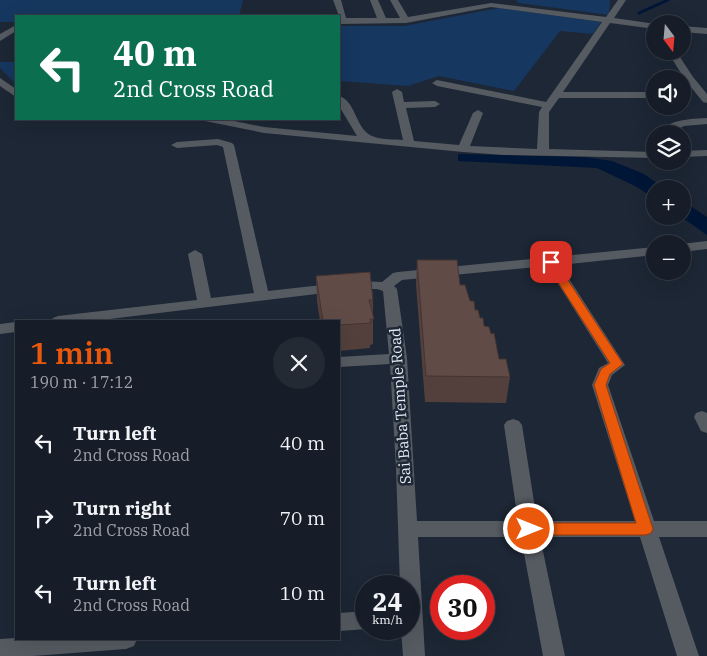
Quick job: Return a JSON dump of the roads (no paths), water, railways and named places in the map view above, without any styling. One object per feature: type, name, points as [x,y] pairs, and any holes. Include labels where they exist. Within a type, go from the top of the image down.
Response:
[{"type":"street","points":[[337,0],[340,15]]},
{"type":"street","points":[[374,0],[383,20]]},
{"type":"street","points":[[394,0],[406,20]]},
{"type":"street","points":[[542,152],[544,112],[610,20],[622,0]]},
{"type":"street","points":[[341,21],[406,20],[496,3],[646,25]]},
{"type":"street","points":[[0,38],[15,28]]},
{"type":"street","points":[[691,30],[707,31]]},
{"type":"street","points":[[677,60],[689,79],[707,100]]},
{"type":"street","points":[[0,81],[15,93]]},
{"type":"street","points":[[437,83],[548,105]]},
{"type":"street","points":[[397,92],[409,144]]},
{"type":"street","points":[[556,95],[646,95]]},
{"type":"street","points":[[340,100],[347,109],[359,134],[370,140]]},
{"type":"street","points":[[400,105],[436,104]]},
{"type":"street","points":[[463,149],[478,113]]},
{"type":"street","points":[[215,120],[264,130],[463,149],[646,154]]},
{"type":"street","points":[[680,125],[707,121]]},
{"type":"street","points":[[177,145],[218,142],[228,145],[262,297]]},
{"type":"street","points":[[691,154],[707,154]]},
{"type":"street","points":[[691,247],[707,245]]},
{"type":"street","points":[[67,320],[358,285],[384,287],[398,276],[646,252]]},
{"type":"street","points":[[195,254],[204,304]]},
{"type":"street","points":[[551,262],[617,364],[605,372],[600,385],[688,656]]},
{"type":"street","name":"Sai Baba Temple Road","points":[[384,287],[390,290],[399,358],[409,575]]},
{"type":"street","points":[[0,329],[15,326]]},
{"type":"street","points":[[340,362],[399,358]]},
{"type":"street","points":[[513,425],[529,529],[554,656]]},
{"type":"street","points":[[408,529],[707,529]]},
{"type":"street","points":[[340,622],[355,621]]},
{"type":"street","points":[[0,648],[112,640]]},
{"type":"street","name":"Sai Baba Temple Road","points":[[412,640],[414,656]]},
{"type":"waterway","points":[[639,13],[668,0]]}]
